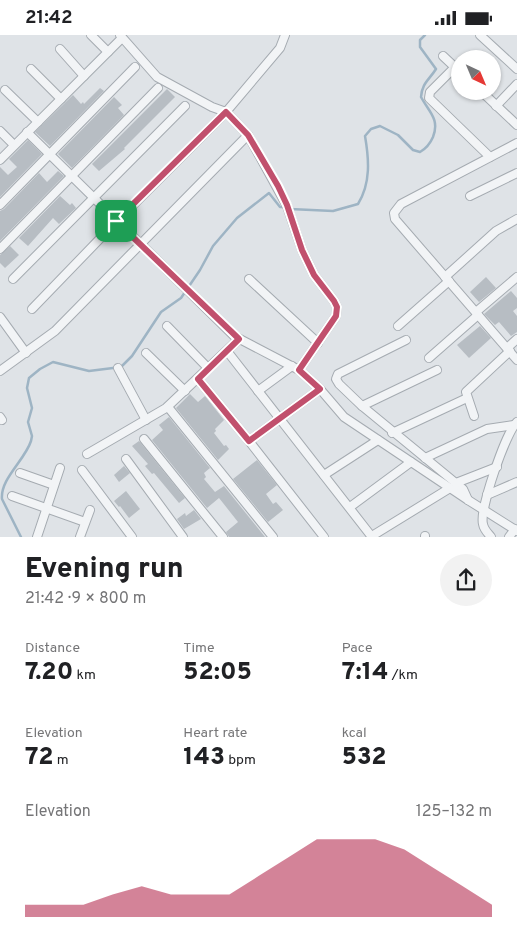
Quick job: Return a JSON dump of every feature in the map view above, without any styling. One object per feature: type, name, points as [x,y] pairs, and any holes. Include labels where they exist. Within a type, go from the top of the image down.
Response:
[{"type":"street","points":[[91,35],[108,52]]},
{"type":"street","points":[[32,309],[116,221],[226,112],[280,48],[286,35]]},
{"type":"street","points":[[480,35],[517,69]]},
{"type":"street","points":[[0,160],[108,52],[121,36],[157,77],[212,107],[226,112],[248,135],[287,205],[289,216],[302,250],[314,275],[337,307],[336,316],[318,343],[296,368],[258,391]]},
{"type":"street","points":[[60,49],[84,75]]},
{"type":"street","points":[[443,56],[451,63]]},
{"type":"street","points":[[0,205],[135,67]]},
{"type":"street","points":[[31,69],[61,99]]},
{"type":"street","points":[[451,75],[430,92],[429,98],[490,157]]},
{"type":"street","points":[[496,106],[517,84]]},
{"type":"street","points":[[0,249],[158,88]]},
{"type":"street","points":[[6,90],[38,122]]},
{"type":"street","points":[[490,100],[517,125]]},
{"type":"street","points":[[13,279],[185,106]]},
{"type":"street","points":[[0,131],[14,145]]},
{"type":"street","points":[[27,132],[116,221],[239,339],[296,368],[320,389],[344,417],[411,462],[453,486]]},
{"type":"street","points":[[0,371],[55,331],[248,135]]},
{"type":"street","points":[[517,143],[401,204],[394,213],[395,219],[517,360]]},
{"type":"street","points":[[470,196],[517,173]]},
{"type":"street","points":[[398,326],[500,228],[517,219]]},
{"type":"street","points":[[429,358],[517,277]]},
{"type":"street","points":[[249,279],[318,343]]},
{"type":"street","points":[[0,317],[26,353]]},
{"type":"street","points":[[166,326],[208,369]]},
{"type":"street","points":[[87,454],[168,407],[239,339]]},
{"type":"street","points":[[406,339],[338,374],[336,377],[339,385],[392,433],[425,458],[468,500],[516,530],[509,537]]},
{"type":"street","points":[[474,416],[466,392],[517,339]]},
{"type":"street","points":[[227,351],[372,537],[453,486],[497,467]]},
{"type":"street","points":[[146,353],[184,391]]},
{"type":"street","points":[[118,368],[146,420]]},
{"type":"street","points":[[362,407],[437,370]]},
{"type":"street","points":[[198,379],[324,537]]},
{"type":"street","points":[[249,441],[320,389]]},
{"type":"street","points":[[392,433],[467,398]]},
{"type":"street","points":[[168,407],[272,537]]},
{"type":"street","points":[[425,458],[487,429],[516,424]]},
{"type":"street","points":[[491,537],[482,523],[487,495],[509,434],[516,424]]},
{"type":"street","points":[[144,439],[223,537]]},
{"type":"street","points":[[324,475],[378,440]]},
{"type":"street","points":[[126,459],[183,537]]},
{"type":"street","points":[[350,507],[411,462]]},
{"type":"street","points":[[37,537],[60,468]]},
{"type":"street","points":[[82,470],[132,537]]},
{"type":"street","points":[[20,473],[54,485]]},
{"type":"street","points":[[487,495],[517,482]]},
{"type":"street","points":[[12,496],[85,522]]},
{"type":"street","points":[[80,537],[90,510]]},
{"type":"building","points":[[100,88],[104,91],[50,146],[35,132],[73,95],[81,104],[83,102],[84,104]]},
{"type":"building","points":[[167,89],[175,97],[125,149],[99,171],[92,164]]},
{"type":"building","points":[[114,97],[122,105],[118,108],[124,115],[72,168],[58,154]]},
{"type":"building","points":[[28,140],[42,154],[0,197],[0,167],[8,175],[17,167],[9,159]]},
{"type":"building","points":[[58,171],[64,176],[0,241],[0,211],[39,173],[47,182]]},
{"type":"building","points":[[60,196],[70,205],[72,203],[76,208],[59,224],[53,218],[28,246],[19,238]]},
{"type":"building","points":[[10,246],[19,255],[5,268],[0,263],[0,255]]},
{"type":"building","points":[[486,277],[496,288],[479,302],[470,292]]},
{"type":"building","points":[[511,291],[517,298],[517,308],[513,311],[517,316],[517,332],[511,336],[499,322],[495,325],[484,314]]},
{"type":"building","points":[[480,326],[491,338],[469,358],[457,345]]},
{"type":"building","points":[[190,394],[198,402],[205,396],[224,420],[215,429],[214,433],[224,446],[226,445],[229,449],[218,460],[176,408]]},
{"type":"building","points":[[169,417],[210,468],[204,473],[206,477],[204,479],[215,492],[224,486],[265,537],[229,537],[226,532],[238,522],[223,503],[219,498],[207,508],[152,440],[163,430],[159,425]]},
{"type":"building","points":[[139,441],[185,498],[179,503],[154,473],[152,474],[145,466],[148,464],[132,446]]},
{"type":"building","points":[[257,460],[277,485],[266,494],[273,504],[276,502],[283,510],[268,522],[233,479]]},
{"type":"building","points":[[124,466],[130,473],[119,482],[114,475]]},
{"type":"building","points":[[126,491],[140,509],[129,518],[114,501]]},
{"type":"building","points":[[194,510],[201,519],[184,529],[177,519],[185,513],[186,516]]},
{"type":"waterway","points":[[290,209],[333,211],[358,204],[365,188],[368,171],[365,136],[371,129],[380,126],[398,135],[413,150],[420,152],[428,146],[433,137],[435,125],[433,116],[421,97],[424,85],[436,69],[420,47],[420,40],[425,35]]},
{"type":"waterway","points":[[21,537],[2,499],[2,492],[31,441],[32,436],[28,422],[32,408],[27,388],[29,378],[53,362],[89,371],[121,367],[132,356],[161,312],[181,298],[200,270],[213,246],[237,218],[269,193],[280,207],[285,207]]},
{"type":"route","points":[[226,112],[248,135],[278,186],[287,205],[289,216],[302,250],[314,275],[337,307],[336,316],[299,370],[320,389],[249,441],[198,379],[239,339],[116,221],[226,112]]}]
